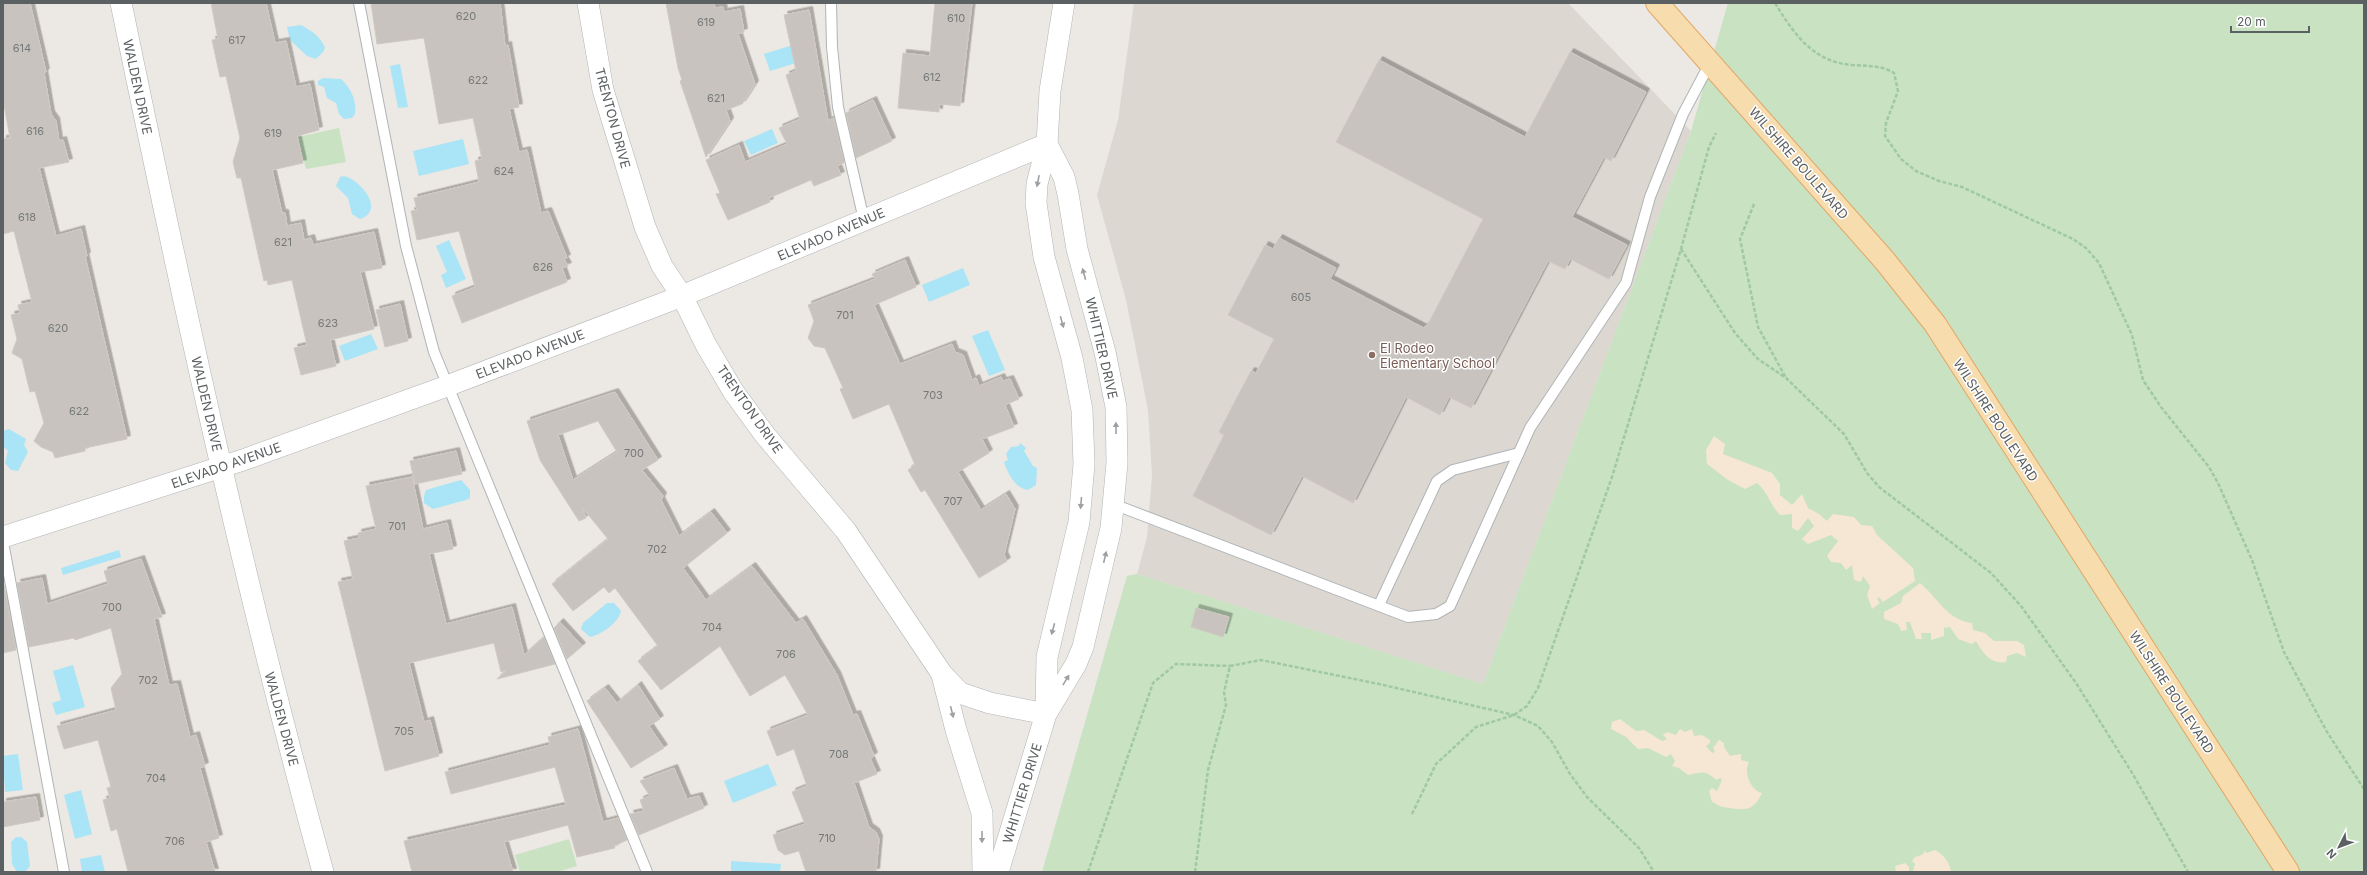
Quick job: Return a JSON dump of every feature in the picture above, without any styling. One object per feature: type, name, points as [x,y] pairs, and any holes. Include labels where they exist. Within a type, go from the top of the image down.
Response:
[{"type":"main road","name":"WILSHIRE BOULEVARD","points":[[1657,3],[1885,261],[1930,318],[2288,872]]},
{"type":"street","name":"WALDEN DRIVE","points":[[121,3],[180,286],[221,467],[268,664],[323,872]]},
{"type":"street","name":"TRENTON DRIVE","points":[[588,3],[603,90],[645,227],[662,266],[682,296],[706,345],[734,390],[765,435],[846,531],[942,674],[960,693],[990,703],[1046,714]]},
{"type":"street","name":"WHITTIER DRIVE","points":[[1046,714],[1047,657],[1079,522],[1084,464],[1082,410],[1078,388],[1072,358],[1044,257],[1037,208],[1037,184],[1048,144],[1050,91],[1064,3]]},
{"type":"street","name":"ELEVADO AVENUE","points":[[3,537],[221,467],[336,428],[682,296],[1048,144]]},
{"type":"street","name":"WHITTIER DRIVE","points":[[998,872],[1046,714],[1076,664],[1083,647],[1111,528],[1117,463],[1116,407],[1106,352],[1077,249],[1064,177],[1048,144]]},
{"type":"street","points":[[942,674],[956,730],[982,813],[982,872]]},
{"type":"lane","points":[[359,3],[406,246],[434,352],[647,872]]},
{"type":"lane","points":[[831,3],[832,47],[838,107],[864,220]]},
{"type":"lane","points":[[1113,504],[1408,617],[1436,614],[1450,606],[1530,428],[1626,283],[1650,197],[1683,114],[1710,63]]},
{"type":"lane","points":[[1379,605],[1437,481],[1453,470],[1519,453]]},
{"type":"lane","points":[[3,542],[64,872]]},
{"type":"path","points":[[1775,3],[1801,40],[1809,49],[1824,59],[1839,64],[1884,67],[1894,73],[1898,90],[1886,123],[1885,136],[1901,159],[1916,171],[1939,181],[1962,187],[2073,239],[2086,248],[2099,263],[2132,335],[2143,380],[2161,407],[2209,467],[2218,483],[2252,560],[2284,652],[2327,732],[2364,789]]},
{"type":"path","points":[[1412,814],[1436,764],[1476,727],[1514,715],[1527,706],[1538,688],[1612,477],[1681,249],[1709,147],[1716,133]]},
{"type":"path","points":[[1754,204],[1740,239],[1758,327],[1786,378]]},
{"type":"path","points":[[1681,249],[1735,333],[1758,359],[1786,378],[1844,434],[1867,473],[1879,487],[1991,573],[2021,606],[2076,683],[2134,776],[2188,872]]},
{"type":"path","points":[[1088,872],[1153,683],[1176,664],[1230,666],[1261,660],[1380,684],[1514,715],[1538,726],[1552,742],[1570,774],[1587,797],[1639,848],[1654,872]]},
{"type":"path","points":[[1195,872],[1208,770],[1226,705],[1224,692],[1230,666]]},
{"type":"shaded area","name":"El Rodeo Elementary School","points":[[1134,3],[1568,3],[1691,131],[1483,684],[1137,574],[1147,537],[1152,476],[1148,410],[1126,300],[1097,195],[1118,120]]},
{"type":"green space","points":[[1728,3],[2364,3],[2364,872],[1042,872],[1127,576],[1137,574],[1483,684],[1691,131]]},
{"type":"green space","points":[[339,128],[346,162],[306,169],[298,137]]},
{"type":"green space","points":[[569,839],[577,866],[557,872],[520,872],[515,855]]},
{"type":"sand","points":[[1714,436],[1725,444],[1723,454],[1772,473],[1780,484],[1780,495],[1792,505],[1802,494],[1808,508],[1819,514],[1827,521],[1833,514],[1854,517],[1861,525],[1872,526],[1877,535],[1913,568],[1915,581],[1883,602],[1879,597],[1877,599],[1880,603],[1872,609],[1867,595],[1870,586],[1863,576],[1861,582],[1854,580],[1852,565],[1846,570],[1841,563],[1831,562],[1827,556],[1838,541],[1831,535],[1808,544],[1802,539],[1814,526],[1808,518],[1798,531],[1792,528],[1792,514],[1780,515],[1764,490],[1757,483],[1745,489],[1728,480],[1707,464],[1706,450]]},
{"type":"sand","points":[[1920,583],[1949,613],[1956,618],[1972,623],[1973,630],[1985,633],[1994,641],[2017,641],[2024,645],[2026,657],[2017,653],[2007,656],[2006,662],[1996,662],[1991,660],[1984,653],[1976,641],[1972,644],[1958,639],[1950,627],[1944,628],[1944,636],[1931,640],[1931,633],[1921,633],[1922,639],[1916,639],[1910,622],[1906,622],[1907,630],[1901,631],[1898,624],[1884,619],[1884,612],[1901,603],[1903,596]]},
{"type":"sand","points":[[1620,719],[1636,731],[1644,730],[1662,741],[1667,739],[1663,735],[1667,732],[1676,735],[1680,729],[1685,732],[1692,729],[1694,736],[1702,735],[1710,740],[1710,743],[1706,746],[1712,753],[1715,752],[1713,747],[1719,740],[1724,743],[1724,747],[1730,756],[1741,754],[1741,760],[1749,762],[1747,771],[1749,780],[1754,789],[1762,793],[1759,799],[1755,804],[1747,809],[1723,807],[1712,802],[1709,791],[1712,788],[1717,791],[1722,780],[1720,778],[1717,780],[1704,773],[1688,775],[1679,768],[1672,766],[1675,761],[1671,754],[1666,757],[1648,748],[1638,749],[1626,737],[1611,729],[1612,722]]},
{"type":"sand","points":[[1935,850],[1946,859],[1951,872],[1913,872],[1915,864],[1912,861],[1915,857],[1922,855],[1925,851],[1927,853]]},
{"type":"sand","points":[[1905,863],[1909,867],[1909,872],[1896,872],[1895,866]]},
{"type":"water","points":[[301,25],[315,34],[321,40],[325,48],[316,59],[307,56],[290,40],[287,27]]},
{"type":"water","points":[[809,40],[815,57],[770,71],[764,54]]},
{"type":"water","points":[[400,64],[408,107],[398,108],[390,66]]},
{"type":"water","points":[[323,78],[341,79],[348,86],[355,104],[355,114],[352,118],[344,119],[339,114],[336,103],[327,98],[324,87],[318,85],[318,81]]},
{"type":"water","points":[[772,129],[778,143],[751,155],[744,141]]},
{"type":"water","points":[[463,139],[469,164],[419,176],[413,151]]},
{"type":"water","points":[[344,176],[357,183],[363,189],[371,203],[371,209],[367,215],[360,219],[352,214],[348,198],[336,186],[340,177]]},
{"type":"water","points":[[449,240],[466,279],[446,288],[441,275],[447,272],[436,246]]},
{"type":"water","points":[[963,268],[970,285],[929,302],[922,285]]},
{"type":"water","points":[[988,330],[1005,370],[989,376],[972,336]]},
{"type":"water","points":[[371,334],[378,349],[345,361],[339,346]]},
{"type":"water","points":[[9,429],[26,439],[24,445],[28,452],[18,471],[11,470],[5,463],[8,451],[3,446],[3,431]]},
{"type":"water","points":[[1020,443],[1026,448],[1024,451],[1033,466],[1037,468],[1036,485],[1028,490],[1023,489],[1013,480],[1004,462],[1008,460],[1006,454],[1011,447],[1019,446]]},
{"type":"water","points":[[461,480],[470,490],[470,498],[433,509],[424,503],[426,490]]},
{"type":"water","points":[[119,550],[121,557],[63,575],[61,568]]},
{"type":"water","points":[[607,603],[614,603],[621,611],[620,615],[609,627],[599,634],[590,637],[581,629],[583,623]]},
{"type":"water","points":[[73,665],[85,707],[56,715],[52,703],[61,700],[53,671]]},
{"type":"water","points":[[18,754],[23,790],[5,792],[3,756]]},
{"type":"water","points":[[768,764],[777,785],[733,803],[724,781]]},
{"type":"water","points":[[81,790],[92,834],[75,839],[64,795]]},
{"type":"water","points":[[16,837],[21,837],[27,842],[30,866],[25,872],[17,872],[12,864],[11,842]]},
{"type":"water","points":[[101,855],[105,872],[82,872],[80,859]]},
{"type":"water","points":[[731,861],[781,864],[780,872],[731,872]]},
{"type":"building","points":[[3,3],[30,3],[46,72],[44,73],[51,114],[56,121],[59,141],[63,140],[69,162],[39,168],[56,236],[81,229],[87,256],[85,256],[127,439],[85,448],[85,451],[55,458],[53,452],[41,447],[34,441],[44,423],[35,391],[30,392],[22,359],[12,353],[17,339],[11,315],[20,313],[18,305],[32,302],[14,231],[3,234],[3,139],[10,138],[3,100]]},
{"type":"building","points":[[211,3],[266,3],[275,43],[286,41],[296,87],[310,84],[319,130],[297,136],[303,163],[272,170],[282,213],[285,213],[287,226],[301,223],[304,240],[311,238],[313,245],[374,232],[382,268],[360,272],[374,329],[330,340],[336,366],[301,375],[294,348],[307,345],[292,280],[268,285],[267,280],[264,281],[241,178],[237,178],[233,162],[240,138],[226,76],[220,77],[212,40],[218,39]]},
{"type":"building","points":[[371,3],[500,3],[505,46],[508,45],[519,107],[509,109],[519,152],[527,150],[541,213],[548,211],[567,258],[564,259],[568,266],[562,268],[567,282],[462,323],[452,296],[475,287],[459,231],[417,240],[411,211],[417,210],[414,198],[479,182],[475,161],[482,159],[473,118],[439,124],[424,38],[377,44]]},
{"type":"building","points":[[666,3],[714,3],[715,8],[723,7],[724,12],[740,9],[744,32],[738,34],[755,84],[742,104],[726,110],[730,121],[706,157],[680,81],[682,80],[678,68]]},
{"type":"building","points":[[935,3],[972,3],[960,106],[939,104],[939,112],[898,108],[903,53],[930,56]]},
{"type":"building","points":[[809,10],[828,121],[834,118],[844,163],[837,166],[841,175],[814,186],[811,180],[769,198],[770,202],[728,220],[716,194],[720,193],[706,160],[739,145],[745,162],[787,144],[779,128],[800,119],[786,75],[796,71],[784,15]]},
{"type":"building","points":[[1570,52],[1646,92],[1611,161],[1604,157],[1572,217],[1627,245],[1609,279],[1570,259],[1565,269],[1548,261],[1471,408],[1449,397],[1440,415],[1406,397],[1353,503],[1302,476],[1271,535],[1193,496],[1224,435],[1219,432],[1251,371],[1256,373],[1274,339],[1228,315],[1265,245],[1273,249],[1279,238],[1336,268],[1330,279],[1424,328],[1426,325],[1427,326],[1483,219],[1336,142],[1379,60],[1525,137]]},
{"type":"building","points":[[873,100],[892,141],[856,158],[846,113]]},
{"type":"building","points":[[905,260],[916,287],[874,305],[900,364],[952,344],[955,352],[963,355],[972,380],[976,378],[979,386],[1001,377],[1003,381],[1010,379],[1019,399],[1005,405],[1014,427],[982,439],[989,453],[958,472],[981,510],[1006,494],[1015,509],[1004,555],[1007,561],[979,578],[925,490],[921,492],[908,470],[915,465],[889,404],[853,419],[840,389],[843,388],[825,348],[814,346],[808,338],[814,321],[808,305],[875,279],[872,274]]},
{"type":"building","points":[[400,304],[408,341],[385,347],[376,310]]},
{"type":"building","points":[[615,392],[658,460],[642,470],[663,496],[661,500],[679,536],[711,512],[727,533],[683,568],[706,600],[752,566],[796,623],[803,619],[837,675],[853,715],[857,714],[874,756],[870,758],[877,774],[854,783],[869,827],[876,832],[879,839],[876,872],[806,872],[799,851],[785,855],[778,850],[773,835],[805,824],[792,792],[807,786],[794,749],[777,756],[767,731],[808,715],[785,675],[750,696],[720,646],[661,690],[638,661],[658,646],[615,588],[609,593],[604,587],[573,611],[552,584],[608,539],[582,507],[586,518],[579,521],[540,460],[527,421]],"holes":[[[598,421],[617,452],[573,480],[558,435]]]},
{"type":"building","points":[[456,451],[462,474],[415,484],[410,461]]},
{"type":"building","points":[[412,477],[423,529],[447,523],[453,549],[429,554],[446,624],[512,607],[524,655],[544,637],[555,664],[497,679],[507,670],[501,672],[494,643],[409,663],[424,722],[430,720],[439,756],[385,771],[338,582],[353,579],[344,541],[359,538],[358,533],[376,529],[366,486]]},
{"type":"building","points":[[141,559],[162,617],[154,619],[169,685],[177,684],[190,737],[196,735],[205,766],[200,768],[219,838],[206,842],[215,872],[128,872],[117,829],[111,831],[103,800],[110,798],[107,788],[111,787],[98,740],[64,749],[57,726],[116,710],[111,688],[122,674],[111,628],[75,640],[74,638],[29,647],[17,583],[42,578],[47,604],[108,584],[104,571]]},
{"type":"building","points":[[4,585],[16,650],[3,653],[3,586]]},
{"type":"building","points":[[1196,608],[1229,617],[1223,637],[1191,627]]},
{"type":"building","points":[[560,622],[582,646],[567,659],[554,628]]},
{"type":"building","points":[[638,685],[660,719],[649,726],[664,748],[631,768],[587,701],[605,688],[617,703]]},
{"type":"building","points":[[578,729],[603,822],[618,818],[627,840],[614,846],[615,848],[577,857],[568,825],[504,842],[513,872],[412,872],[404,841],[566,805],[555,767],[451,794],[445,772],[550,745],[548,737]]},
{"type":"building","points":[[674,768],[687,799],[699,796],[704,808],[639,835],[630,814],[644,811],[640,800],[650,796],[640,781]]},
{"type":"building","points":[[36,797],[40,820],[3,827],[3,802]]},
{"type":"place","name":"El Rodeo Elementary School","points":[[1372,355]]}]
